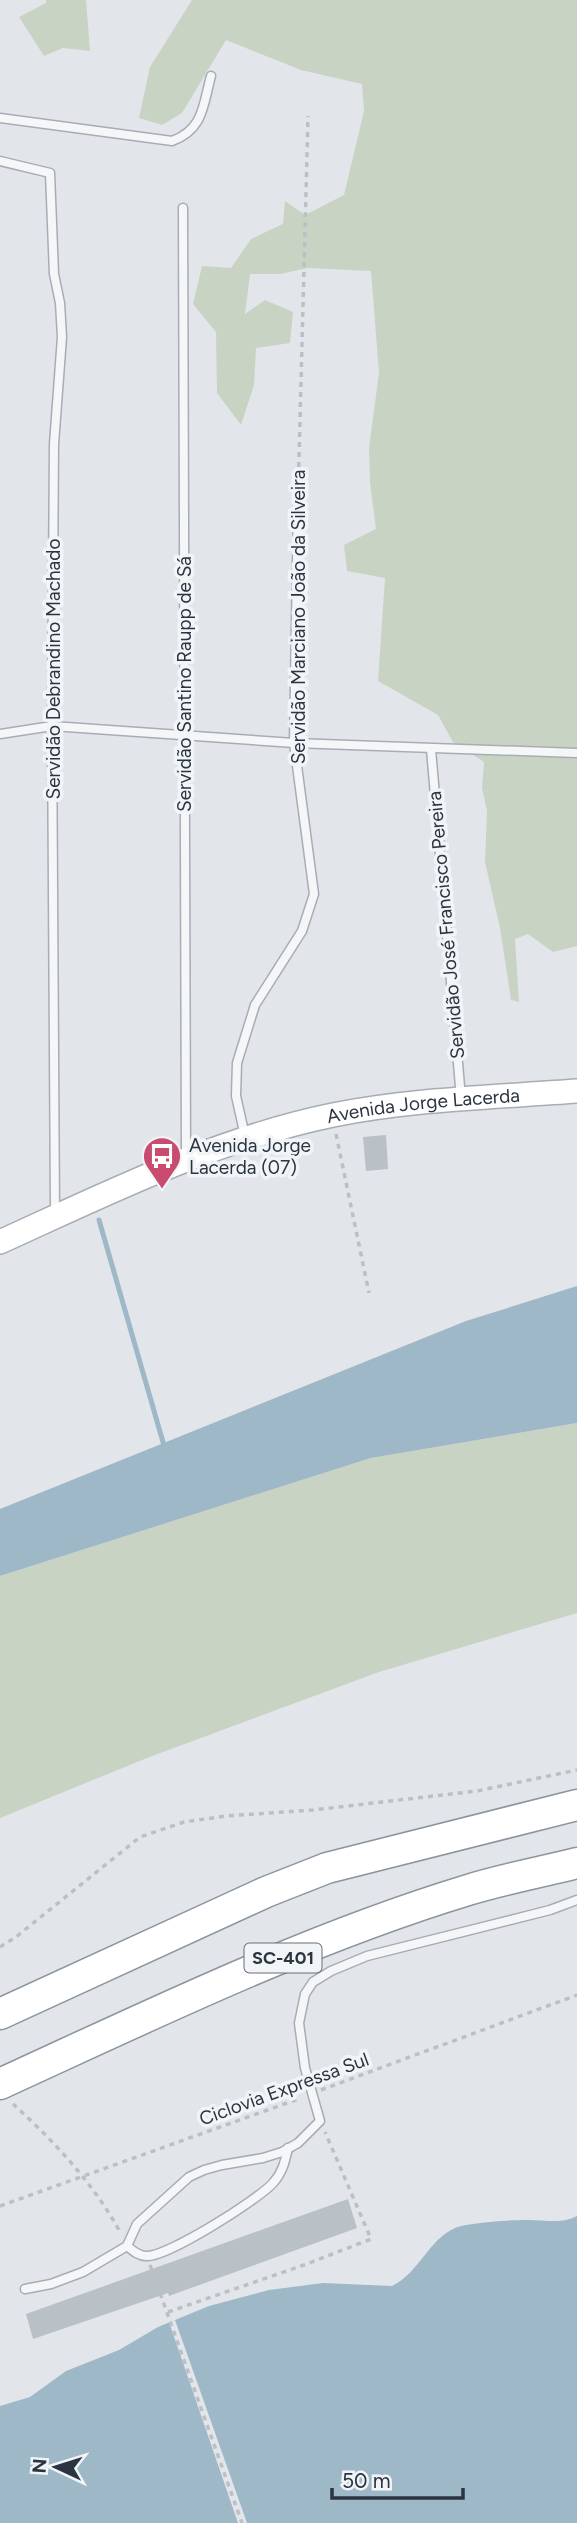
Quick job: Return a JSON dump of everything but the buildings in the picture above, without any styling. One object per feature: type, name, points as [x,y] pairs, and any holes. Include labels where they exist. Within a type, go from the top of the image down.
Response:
[{"type":"highway","points":[[0,2014],[266,1892],[327,1868],[577,1805]]},
{"type":"highway","name":"SC-401","points":[[4,2092],[132,2024],[332,1939],[469,1889],[577,1863]]},
{"type":"main road","name":"Avenida Jorge Lacerda","points":[[0,1242],[186,1159],[332,1115],[383,1107],[577,1091]]},
{"type":"lane","points":[[0,118],[172,141],[194,129],[200,119],[211,76]]},
{"type":"lane","name":"Servidão Debrandino Machado","points":[[0,160],[50,173],[54,274],[62,328],[54,444],[52,726],[55,1217]]},
{"type":"lane","name":"Servidão Santino Raupp de Sá","points":[[183,208],[186,1159]]},
{"type":"lane","name":"Servidão Marciano João da Silveira","points":[[246,1140],[236,1096],[237,1063],[255,1005],[302,931],[313,894],[295,743],[298,506]]},
{"type":"lane","points":[[0,734],[52,726],[295,743],[577,753]]},
{"type":"lane","name":"Servidão José Francisco Pereira","points":[[431,749],[461,1100]]},
{"type":"lane","points":[[25,2288],[51,2284],[83,2272],[127,2246],[137,2224],[189,2177],[204,2170],[263,2158],[288,2148],[298,2143],[320,2121],[305,2068],[299,2023],[305,1994],[313,1982],[331,1971],[368,1956],[550,1910],[577,1900]]},
{"type":"lane","points":[[127,2246],[147,2257],[184,2243],[272,2184],[284,2168],[288,2148]]},
{"type":"path","name":"Servidão Marciano João da Silveira","points":[[298,506],[308,116]]},
{"type":"path","points":[[332,1115],[369,1293]]},
{"type":"path","points":[[0,1947],[140,1837],[184,1822],[477,1791],[577,1769]]},
{"type":"path","name":"Ciclovia Expressa Sul","points":[[0,2206],[577,1995]]},
{"type":"path","points":[[4,2092],[103,2204],[127,2246]]},
{"type":"path","points":[[168,2312],[304,2266],[371,2239],[334,2148],[320,2121]]},
{"type":"path","points":[[147,2257],[242,2523]]},
{"type":"green space","points":[[46,0],[86,0],[90,51],[63,48],[44,56],[19,17],[46,3]]},
{"type":"green space","points":[[192,0],[577,0],[577,946],[553,952],[528,934],[515,939],[519,1002],[511,1000],[500,928],[485,862],[487,811],[482,788],[484,762],[453,742],[438,715],[378,681],[385,578],[347,571],[344,545],[376,529],[369,448],[379,373],[371,271],[308,268],[280,274],[250,274],[245,314],[265,300],[293,312],[290,343],[256,348],[254,385],[241,425],[217,393],[216,332],[193,304],[202,266],[231,268],[251,239],[283,224],[285,201],[305,215],[344,195],[364,111],[362,84],[301,70],[226,40],[182,113],[162,125],[139,118],[150,67]]},
{"type":"green space","points":[[577,1423],[577,1613],[379,1672],[147,1758],[0,1818],[0,1576],[371,1458]]},
{"type":"water","points":[[577,1286],[577,1423],[371,1458],[0,1576],[0,1509],[466,1321]]},
{"type":"water","points":[[577,2216],[577,2523],[0,2523],[0,2406],[30,2397],[66,2371],[119,2350],[158,2327],[209,2306],[269,2290],[323,2283],[392,2286],[409,2273],[438,2240],[455,2228],[499,2221],[558,2221]]},
{"type":"pier","points":[[175,2320],[247,2523],[238,2523],[169,2322]]},
{"type":"waterway","points":[[99,1220],[165,1449]]},
{"type":"place","name":"Avenida Jorge Lacerda (07)","points":[[162,1190]]}]
